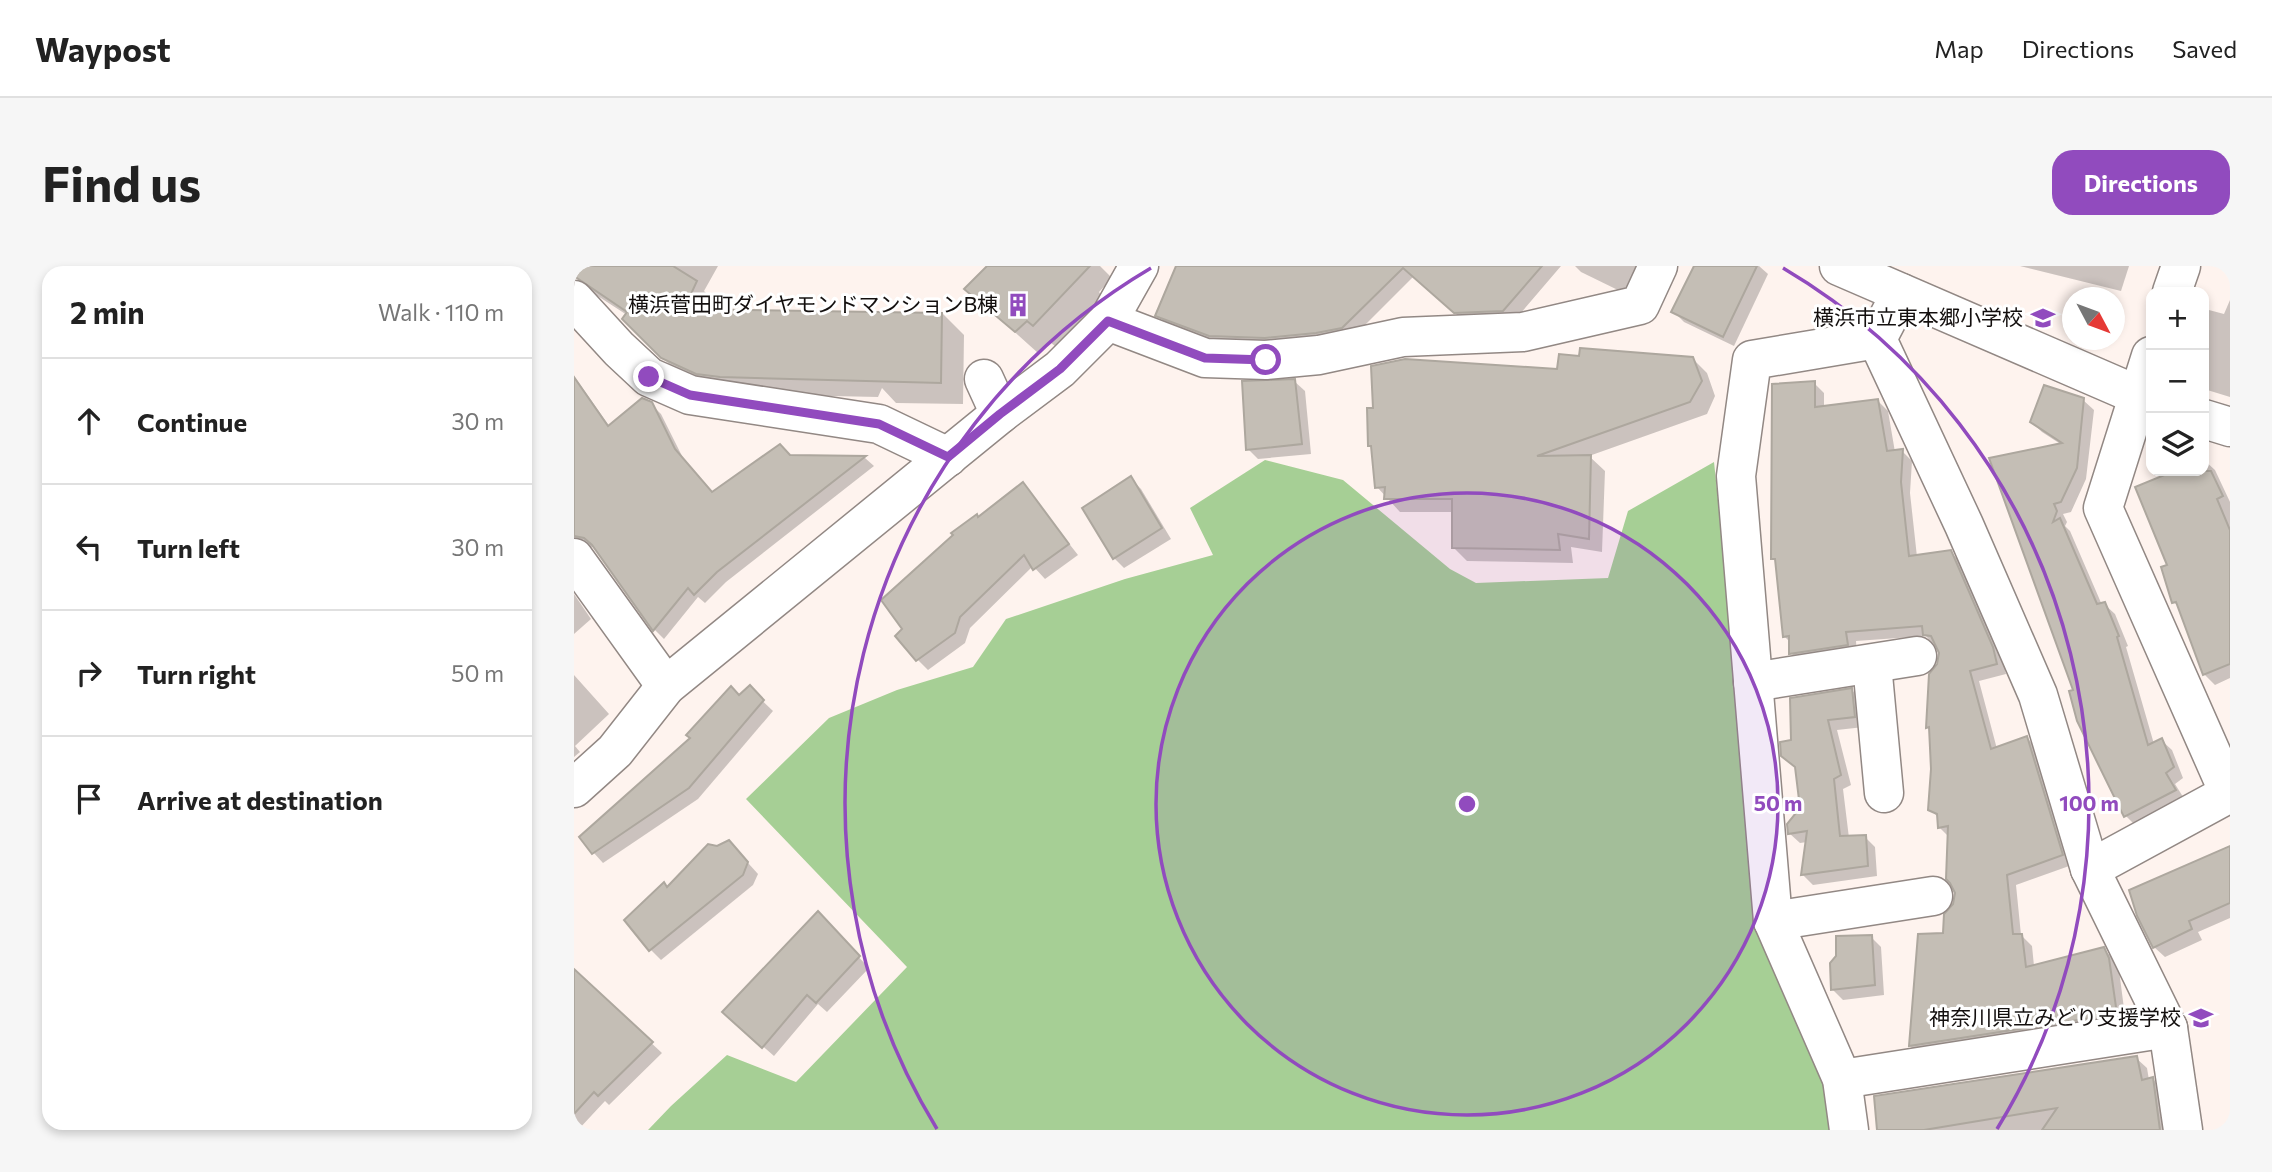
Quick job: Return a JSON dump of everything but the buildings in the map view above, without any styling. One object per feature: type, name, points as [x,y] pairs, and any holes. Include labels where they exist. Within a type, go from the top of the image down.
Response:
[{"type":"street","points":[[574,788],[615,751],[666,686],[1000,414],[1060,369],[1108,321],[1139,266]]},
{"type":"street","points":[[1108,321],[1205,358],[1279,359],[1319,355],[1403,337],[1523,332],[1640,305],[1658,266]]},
{"type":"street","points":[[1839,266],[2145,399],[2103,508],[2230,793],[2090,869]]},
{"type":"street","points":[[2174,287],[2181,266]]},
{"type":"street","points":[[1877,339],[1901,293]]},
{"type":"street","points":[[574,300],[649,377],[690,395],[879,424],[948,457]]},
{"type":"street","points":[[1849,1130],[1842,1079],[1773,921],[1736,476],[1752,360],[1877,339]]},
{"type":"street","points":[[1877,339],[1964,525],[2038,695],[2090,869],[2168,1028],[2183,1130]]},
{"type":"street","points":[[984,379],[1000,414]]},
{"type":"street","points":[[2209,421],[2230,427]]},
{"type":"street","points":[[574,558],[666,686]]},
{"type":"street","points":[[1753,682],[1917,656]]},
{"type":"street","points":[[1872,664],[1884,793]]},
{"type":"street","points":[[1773,921],[1933,896]]},
{"type":"street","points":[[1842,1079],[2168,1028]]},
{"type":"green space","points":[[1265,460],[1343,480],[1450,569],[1476,583],[1608,578],[1628,511],[1714,462],[1738,687],[1833,1130],[648,1130],[727,1055],[796,1082],[907,967],[746,799],[829,718],[897,690],[973,667],[1006,619],[1125,579],[1213,555],[1190,508]]},
{"type":"place","name":"横浜菅田町ダイヤモンドマンションB棟","points":[[1018,305]]},
{"type":"place","name":"横浜市立東本郷小学校","points":[[2043,318]]},
{"type":"place","name":"神奈川県立みどり支援学校","points":[[2201,1018]]},
{"type":"route","points":[[649,377],[690,395],[879,424],[948,457],[1060,369],[1108,321],[1205,358],[1266,360]]}]
